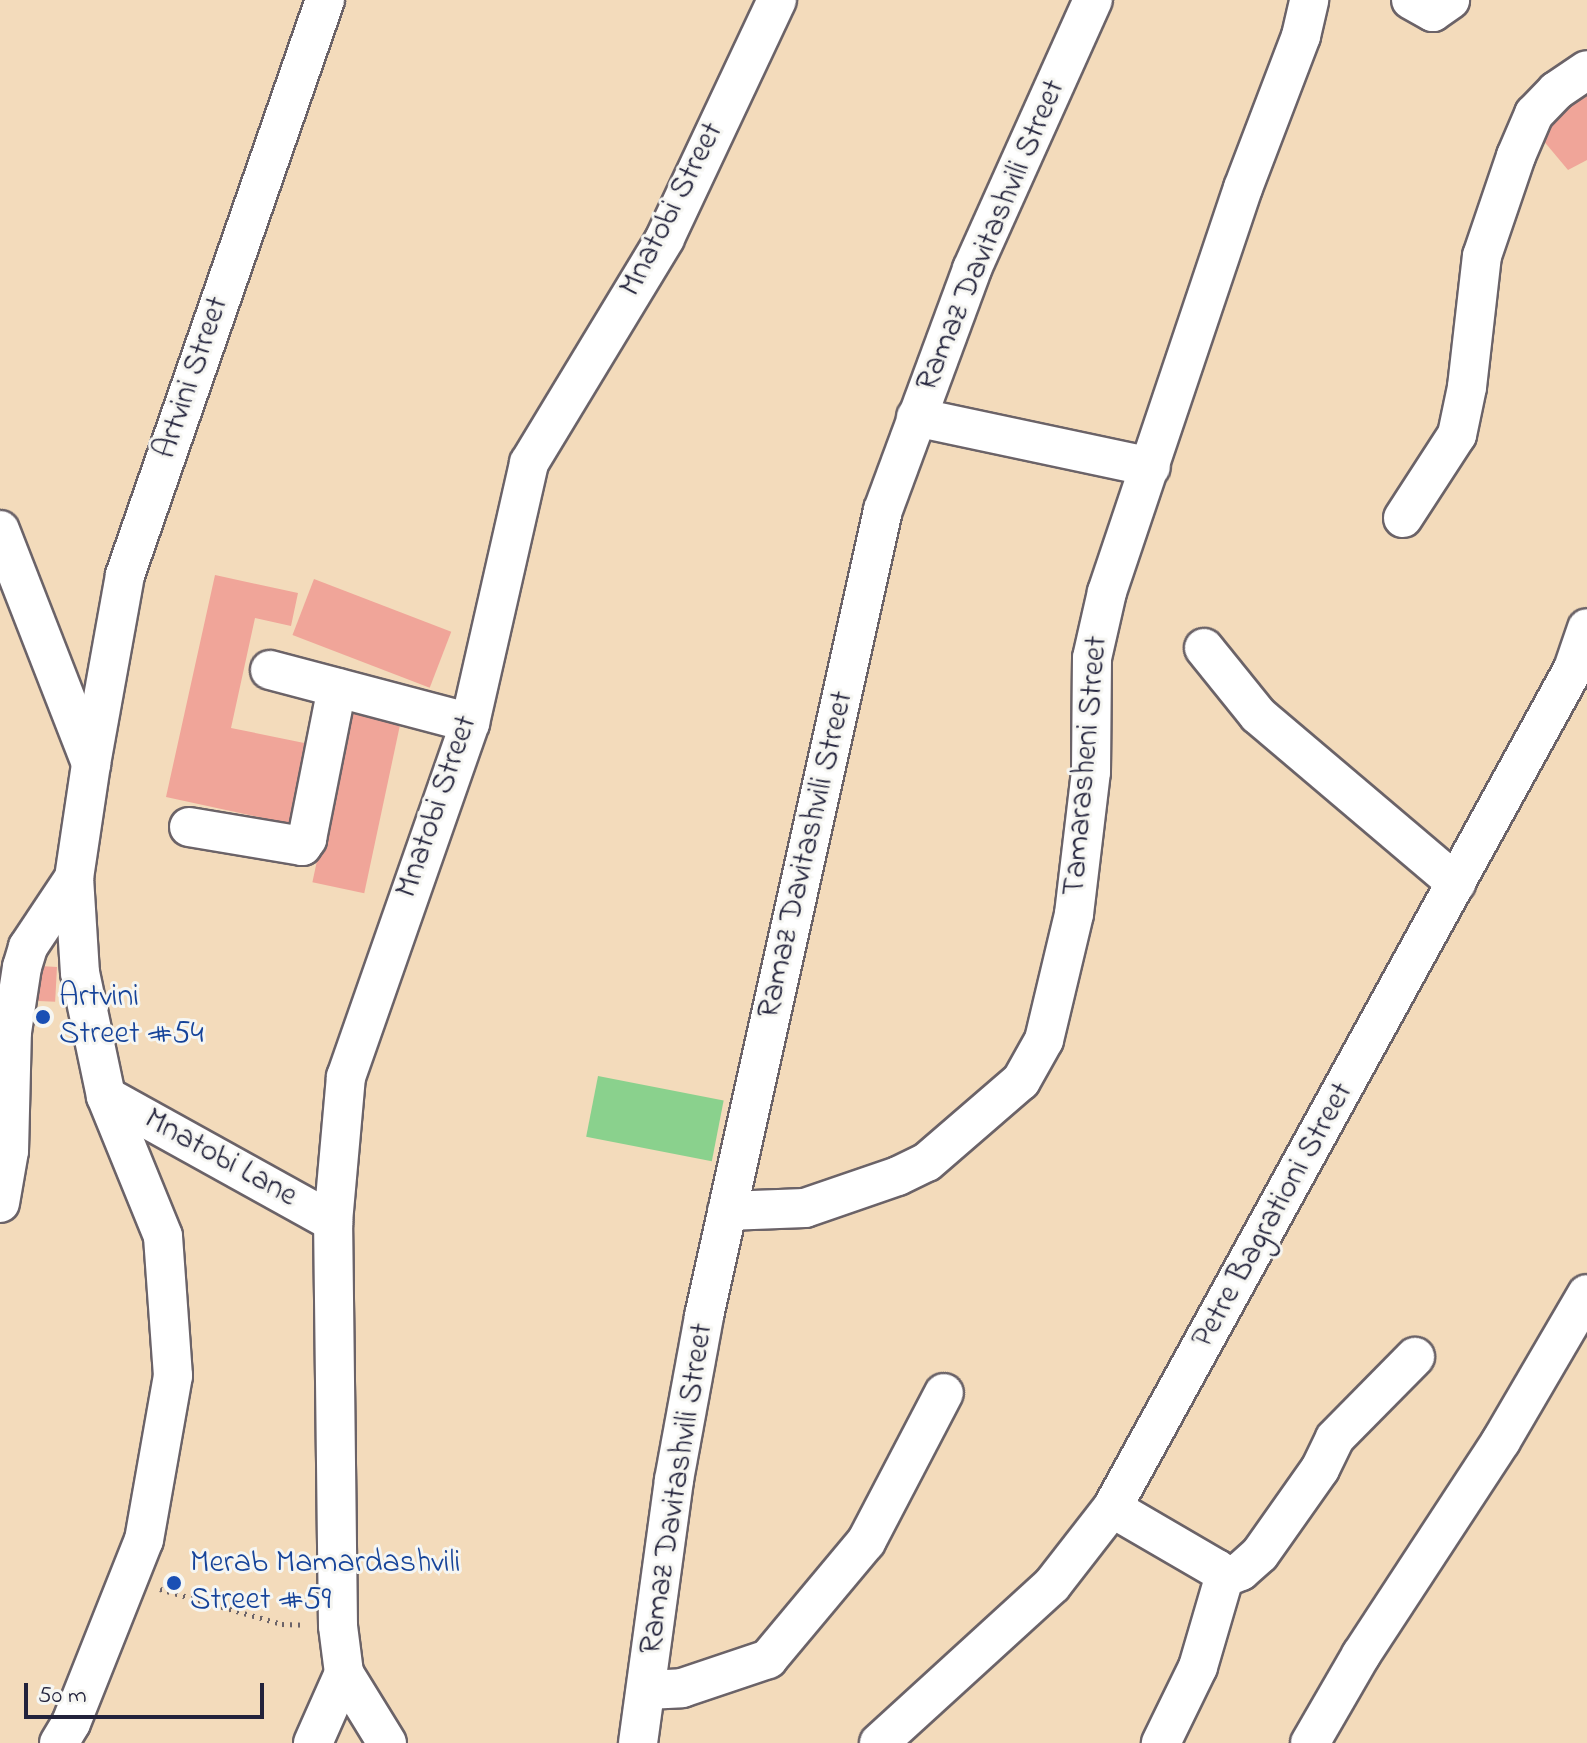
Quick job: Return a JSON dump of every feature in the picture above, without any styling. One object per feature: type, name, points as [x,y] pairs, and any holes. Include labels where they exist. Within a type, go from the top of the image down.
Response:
[{"type":"street","name":"Artvini Street","points":[[74,878],[125,575],[325,0]]},
{"type":"street","name":"Mnatobi Street","points":[[344,1673],[338,1626],[333,1222],[346,1077],[470,723],[529,463],[665,238],[777,0]]},
{"type":"street","name":"Ramaz Davitashvili Street","points":[[638,1743],[674,1480],[727,1211],[883,510],[972,269],[1093,0]]},
{"type":"street","name":"Tamarasheni Street","points":[[727,1211],[805,1208],[898,1176],[927,1162],[1021,1081],[1044,1040],[1074,914],[1091,772],[1092,658],[1107,592],[1243,188],[1301,36],[1309,0]]},
{"type":"street","points":[[1411,0],[1425,11],[1433,12],[1450,0]]},
{"type":"street","points":[[1403,518],[1457,435],[1467,387],[1482,256],[1516,156],[1534,114],[1556,91],[1587,70]]},
{"type":"street","points":[[916,417],[1151,467]]},
{"type":"street","points":[[0,530],[91,764]]},
{"type":"street","name":"Petre Bagrationi Street","points":[[879,1743],[1052,1585],[1112,1508],[1573,669],[1587,628]]},
{"type":"street","points":[[1204,648],[1258,715],[1456,883]]},
{"type":"street","points":[[270,670],[470,723]]},
{"type":"street","points":[[189,827],[302,846],[307,839],[337,688]]},
{"type":"street","points":[[0,1203],[9,1151],[6,1030],[28,947],[74,878]]},
{"type":"street","points":[[59,1743],[71,1723],[144,1540],[173,1376],[163,1236],[106,1096],[80,973],[74,878]]},
{"type":"street","name":"Mnatobi Lane","points":[[106,1096],[333,1222]]},
{"type":"street","points":[[1310,1743],[1361,1655],[1501,1441],[1587,1294]]},
{"type":"street","points":[[1224,1578],[1241,1571],[1260,1554],[1320,1469],[1335,1438],[1415,1357]]},
{"type":"street","points":[[647,1690],[682,1688],[768,1659],[866,1542],[944,1393]]},
{"type":"street","points":[[1112,1508],[1217,1569],[1224,1578]]},
{"type":"street","points":[[1161,1743],[1198,1667],[1224,1578]]},
{"type":"street","points":[[313,1743],[344,1673]]},
{"type":"street","points":[[344,1673],[387,1743]]},
{"type":"path","points":[[128,1580],[282,1624],[338,1626]]},
{"type":"green space","points":[[598,1076],[724,1100],[712,1161],[586,1137]]},
{"type":"building","points":[[1587,83],[1587,160],[1568,170],[1537,133]]},
{"type":"building","points":[[215,575],[298,593],[291,626],[255,618],[231,728],[314,745],[296,825],[166,797]]},
{"type":"building","points":[[314,579],[451,632],[430,688],[292,635]]},
{"type":"building","points":[[349,710],[401,721],[364,893],[312,882]]},
{"type":"building","points":[[40,966],[57,967],[55,1002],[38,1001]]},
{"type":"place","name":"Artvini Street #54","points":[[43,1017]]},
{"type":"place","name":"Merab Mamardashvili Street #59","points":[[174,1583]]}]
